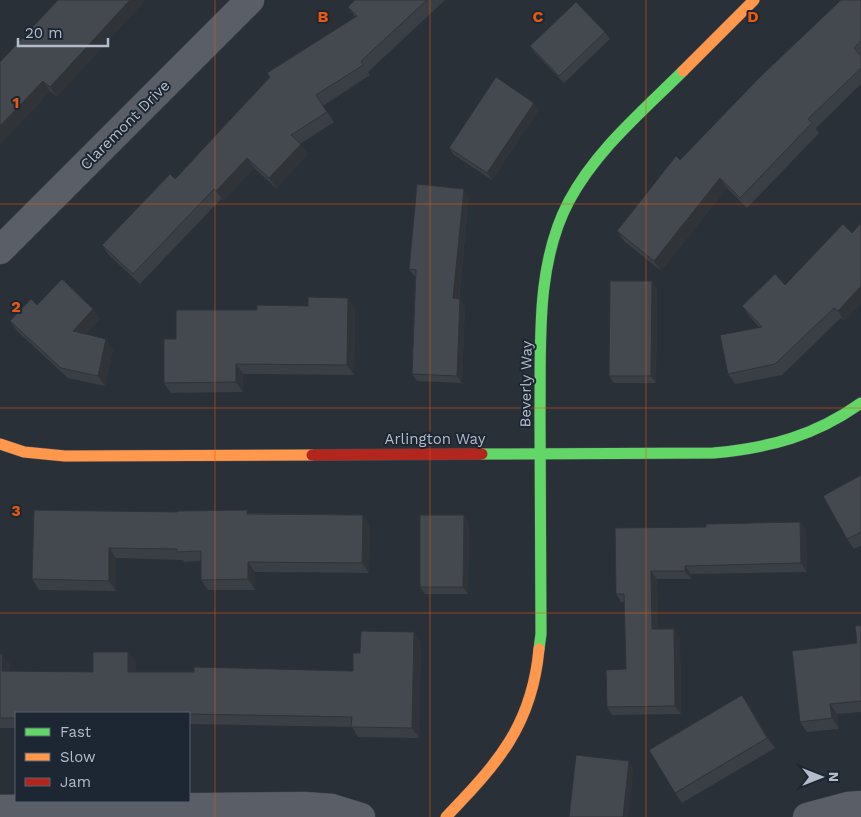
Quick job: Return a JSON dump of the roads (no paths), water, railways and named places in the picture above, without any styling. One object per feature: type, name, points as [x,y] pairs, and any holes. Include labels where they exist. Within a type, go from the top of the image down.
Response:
[{"type":"street","name":"Claremont Drive","points":[[0,250],[250,0]]},
{"type":"street","name":"Beverly Way","points":[[446,817],[498,762],[514,739],[526,715],[540,662],[540,421],[543,298],[546,268],[562,214],[574,190],[590,166],[754,0]]},
{"type":"street","name":"Arlington Way","points":[[0,444],[38,455],[65,456],[713,454],[773,445],[803,436],[830,424],[861,403]]},
{"type":"street","points":[[807,817],[848,806],[861,805]]},
{"type":"street","points":[[0,809],[304,806],[332,808],[361,817]]}]
